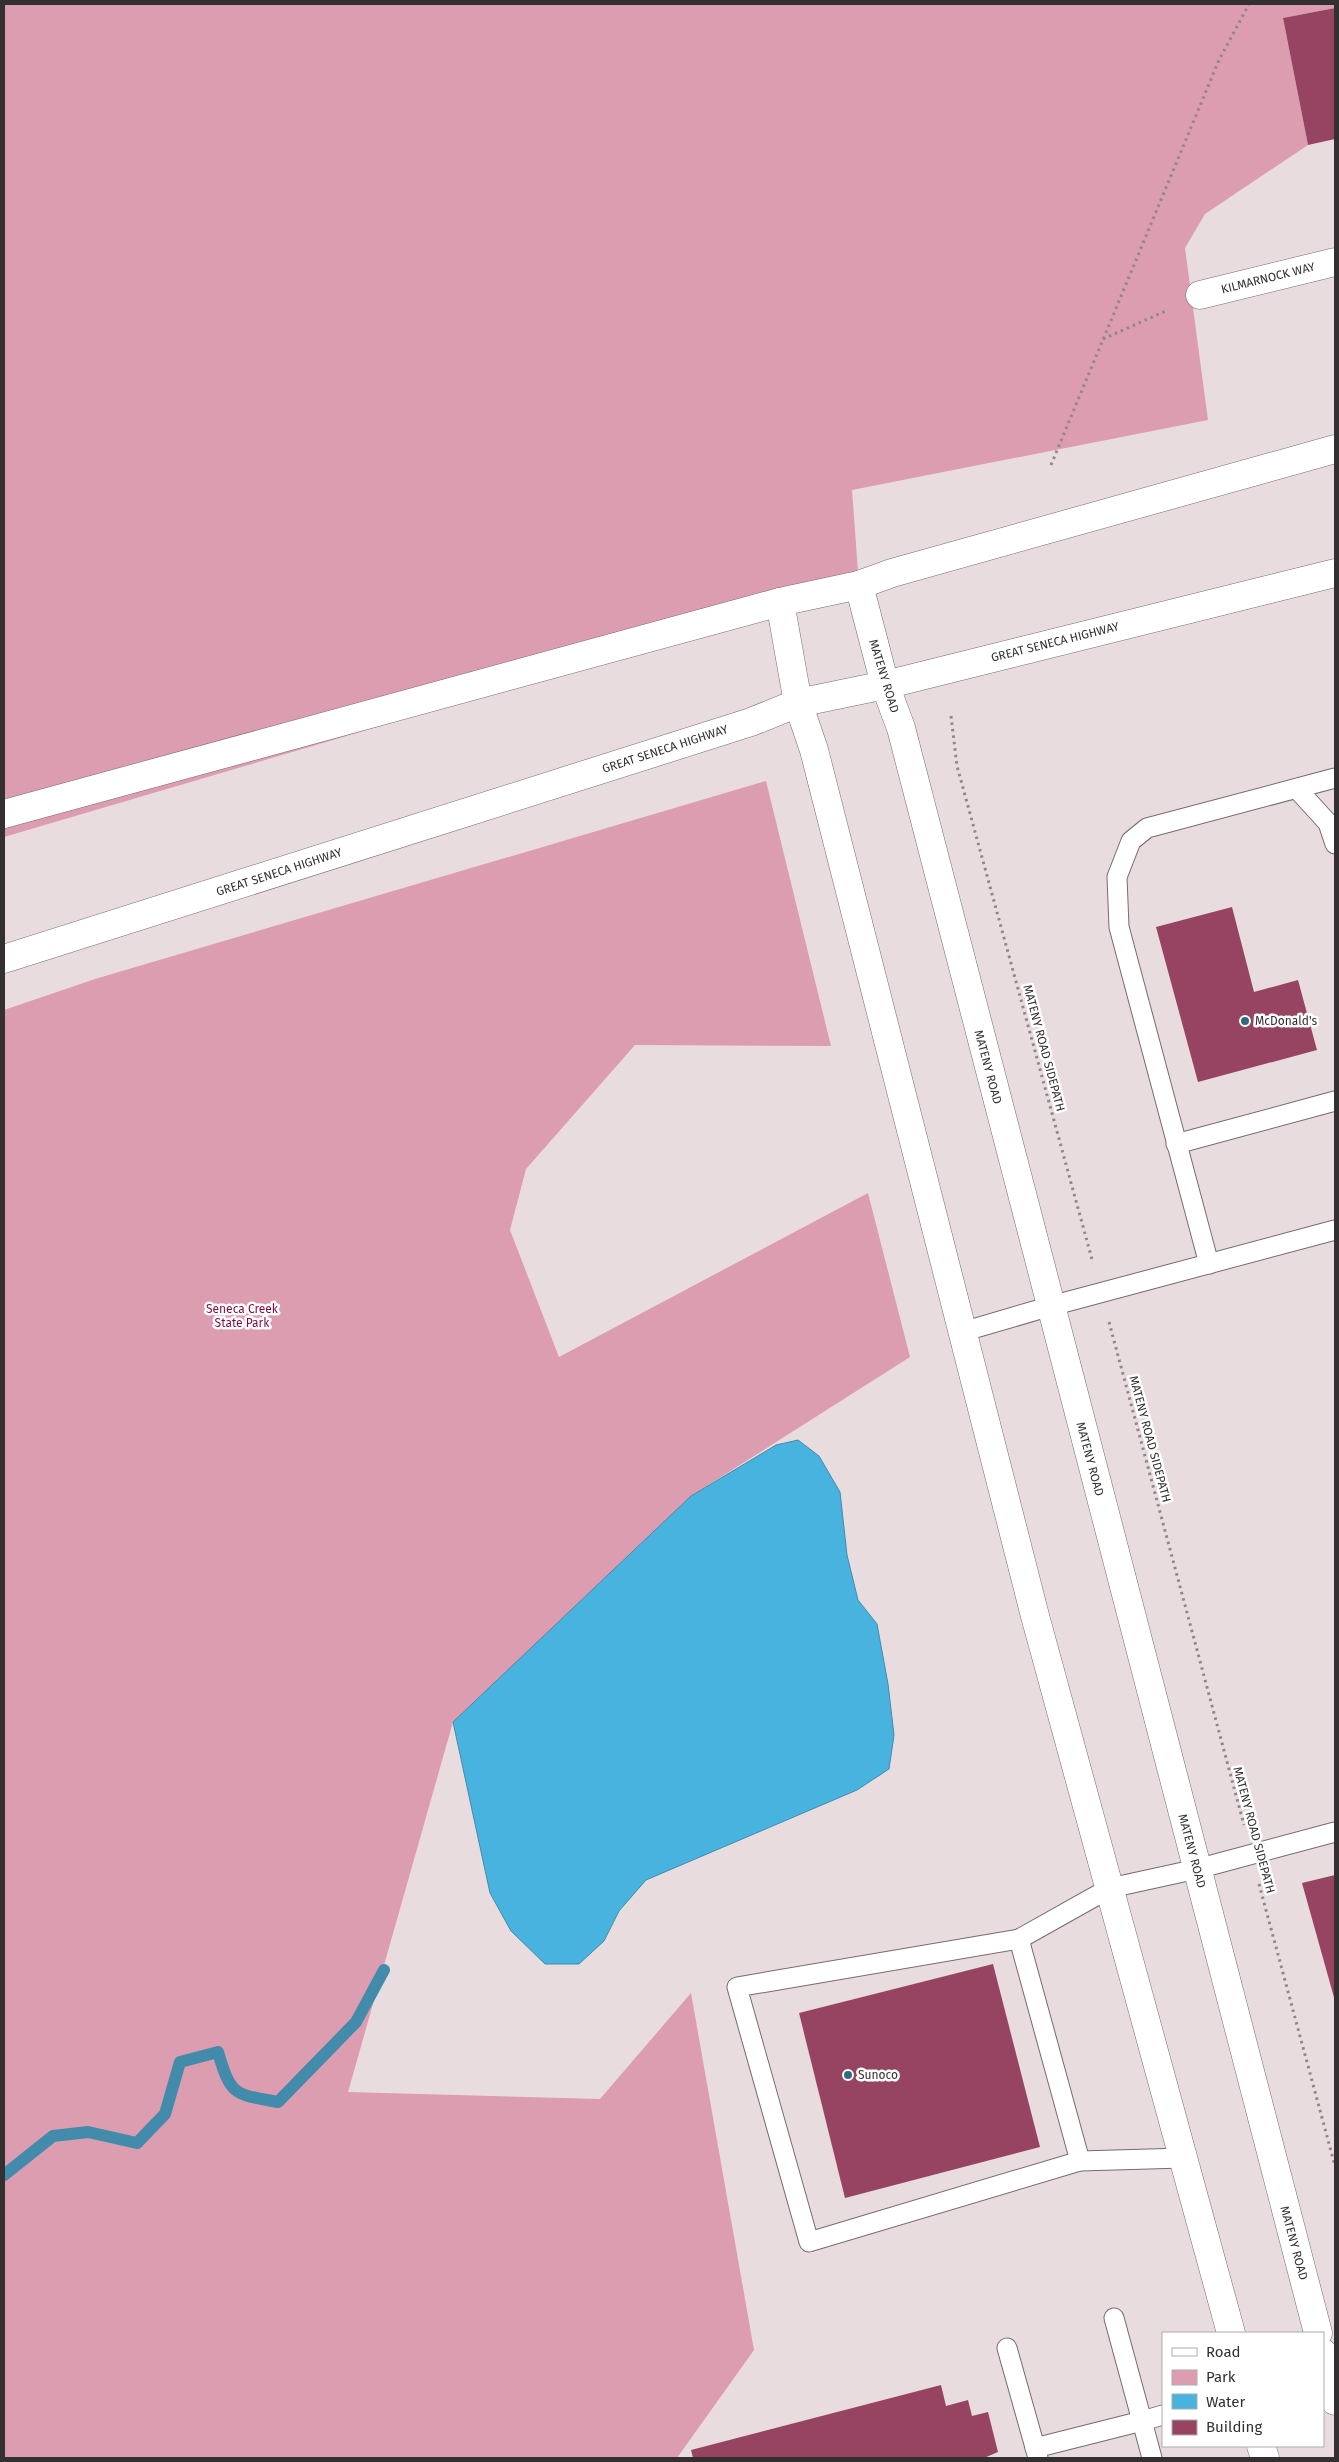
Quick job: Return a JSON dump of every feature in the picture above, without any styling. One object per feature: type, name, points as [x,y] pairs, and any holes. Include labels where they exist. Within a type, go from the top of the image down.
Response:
[{"type":"street","name":"KILMARNOCK WAY","points":[[1200,295],[1335,262]]},
{"type":"street","points":[[4,814],[780,602],[859,585],[892,573],[1335,449]]},
{"type":"street","name":"GREAT SENECA HIGHWAY","points":[[4,959],[741,725],[798,702],[885,685],[1335,572]]},
{"type":"street","name":"MATENY ROAD","points":[[859,585],[885,685],[901,728],[1318,2332]]},
{"type":"street","points":[[780,602],[798,702],[814,750],[1035,1616],[1230,2332]]},
{"type":"street","points":[[1324,2357],[1331,2387]]},
{"type":"lane","points":[[1209,1264],[1119,927],[1118,877],[1131,841],[1147,828],[1335,778]]},
{"type":"lane","points":[[1297,789],[1328,823],[1335,844]]},
{"type":"lane","points":[[1176,1144],[1335,1101]]},
{"type":"lane","points":[[962,1332],[1050,1306],[1335,1230]]},
{"type":"lane","points":[[1183,2158],[1080,2161],[810,2242],[737,1987],[1019,1939],[1110,1888],[1197,1869],[1335,1832]]},
{"type":"lane","points":[[1019,1939],[1080,2161]]},
{"type":"lane","points":[[1114,2318],[1152,2458]]},
{"type":"lane","points":[[1007,2348],[1037,2453],[1162,2415]]},
{"type":"path","points":[[1051,465],[1219,60],[1249,4]]},
{"type":"path","points":[[1103,339],[1200,295]]},
{"type":"path","name":"MATENY ROAD SIDEPATH","points":[[950,716],[957,766],[1102,1292],[1335,2166]]},
{"type":"green space","points":[[4,4],[1335,4],[1335,8],[1283,18],[1308,145],[1205,214],[1185,248],[1208,420],[852,490],[859,585],[4,837]]},
{"type":"green space","name":"Seneca Creek State Park","points":[[766,781],[831,1046],[635,1045],[526,1169],[510,1230],[559,1357],[868,1193],[910,1357],[691,1496],[453,1722],[348,2092],[600,2099],[691,1993],[754,2350],[677,2458],[4,2458],[4,1010],[95,979]]},
{"type":"water","points":[[798,1440],[819,1456],[840,1492],[847,1555],[858,1600],[877,1624],[888,1684],[894,1735],[889,1769],[857,1790],[646,1880],[619,1911],[604,1941],[579,1964],[545,1964],[511,1931],[490,1893],[453,1722],[691,1496],[776,1445]]},
{"type":"building","points":[[1335,8],[1335,139],[1308,145],[1283,18]]},
{"type":"building","name":"McDonald's","points":[[1232,907],[1254,992],[1298,980],[1317,1050],[1198,1082],[1156,927]]},
{"type":"building","points":[[1335,1875],[1335,2001],[1302,1883]]},
{"type":"building","points":[[993,1964],[1040,2147],[845,2198],[799,2013]]},
{"type":"building","points":[[941,2385],[946,2406],[968,2400],[972,2416],[988,2412],[998,2452],[984,2458],[693,2458],[691,2450]]},
{"type":"waterway","points":[[4,2175],[53,2136],[88,2132],[137,2143],[165,2114],[180,2062],[218,2052],[227,2078],[237,2091],[244,2095],[278,2102],[356,2022],[384,1970]]},
{"type":"place","name":"McDonald's","points":[[1245,1021]]},
{"type":"place","name":"Sunoco","points":[[848,2075]]}]
